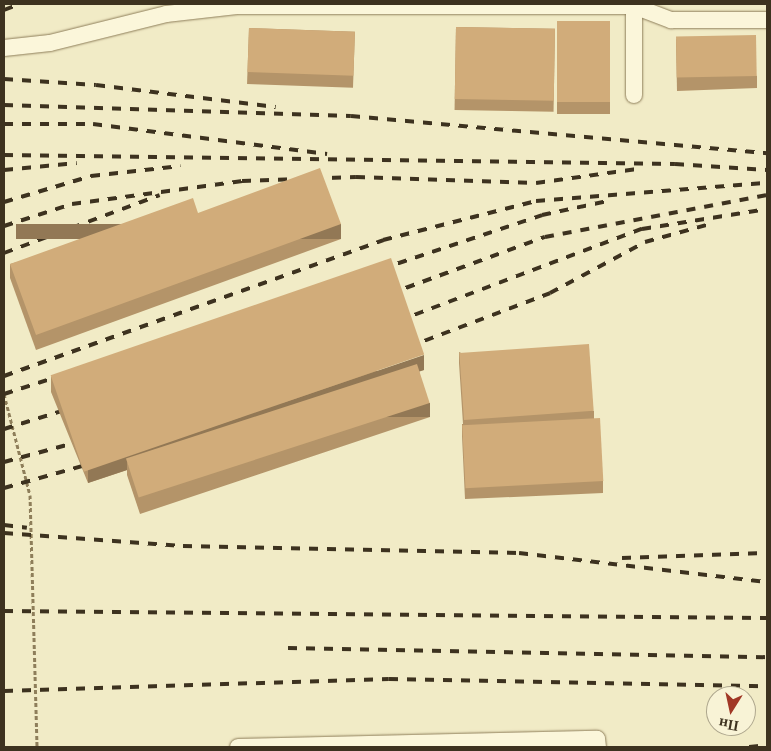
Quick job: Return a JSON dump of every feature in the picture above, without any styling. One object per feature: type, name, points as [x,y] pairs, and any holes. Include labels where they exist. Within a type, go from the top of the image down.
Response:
[{"type":"lane","points":[[634,5],[634,95]]},
{"type":"lane","points":[[4,48],[50,43],[166,14],[237,6],[634,5],[671,20],[767,20]]},
{"type":"lane","points":[[238,747],[597,739],[598,747]]},
{"type":"path","points":[[4,394],[30,495],[36,747]]},
{"type":"building","points":[[557,21],[610,21],[610,102],[557,102]]},
{"type":"building","points":[[456,27],[555,29],[554,101],[455,99]]},
{"type":"building","points":[[249,28],[355,32],[353,76],[247,72]]},
{"type":"building","points":[[756,35],[757,76],[677,77],[676,36]]},
{"type":"building","points":[[320,168],[341,224],[36,335],[10,264],[193,198],[198,213]]},
{"type":"building","points":[[391,258],[424,354],[84,472],[51,375]]},
{"type":"building","points":[[589,344],[594,411],[464,420],[459,353]]},
{"type":"building","points":[[417,364],[430,403],[139,498],[126,459]]},
{"type":"building","points":[[600,418],[603,481],[465,488],[462,425]]},
{"type":"railway","points":[[4,10],[20,4]]},
{"type":"railway","points":[[4,79],[96,85],[276,107]]},
{"type":"railway","points":[[4,105],[351,116],[767,153]]},
{"type":"railway","points":[[4,124],[93,124],[327,154]]},
{"type":"railway","points":[[4,155],[675,164],[767,170]]},
{"type":"railway","points":[[4,170],[77,163]]},
{"type":"railway","points":[[4,202],[91,176],[180,166]]},
{"type":"railway","points":[[4,226],[72,204],[242,181],[356,177],[536,183],[637,169]]},
{"type":"railway","points":[[4,376],[383,240],[536,201],[767,183]]},
{"type":"railway","points":[[4,253],[160,195]]},
{"type":"railway","points":[[389,294],[545,237],[767,195]]},
{"type":"railway","points":[[381,269],[542,215],[608,201]]},
{"type":"railway","points":[[398,321],[642,229],[767,209]]},
{"type":"railway","points":[[408,347],[550,293],[645,242],[710,224]]},
{"type":"railway","points":[[4,394],[63,375]]},
{"type":"railway","points":[[4,429],[71,408]]},
{"type":"railway","points":[[4,462],[85,440]]},
{"type":"railway","points":[[4,488],[93,463]]},
{"type":"railway","points":[[4,525],[27,528]]},
{"type":"railway","points":[[4,533],[183,546],[519,553],[767,582]]},
{"type":"railway","points":[[622,558],[767,553]]},
{"type":"railway","points":[[4,611],[767,618]]},
{"type":"railway","points":[[288,648],[767,657]]},
{"type":"railway","points":[[4,691],[389,679],[767,686]]},
{"type":"railway","points":[[749,747],[767,745]]}]
